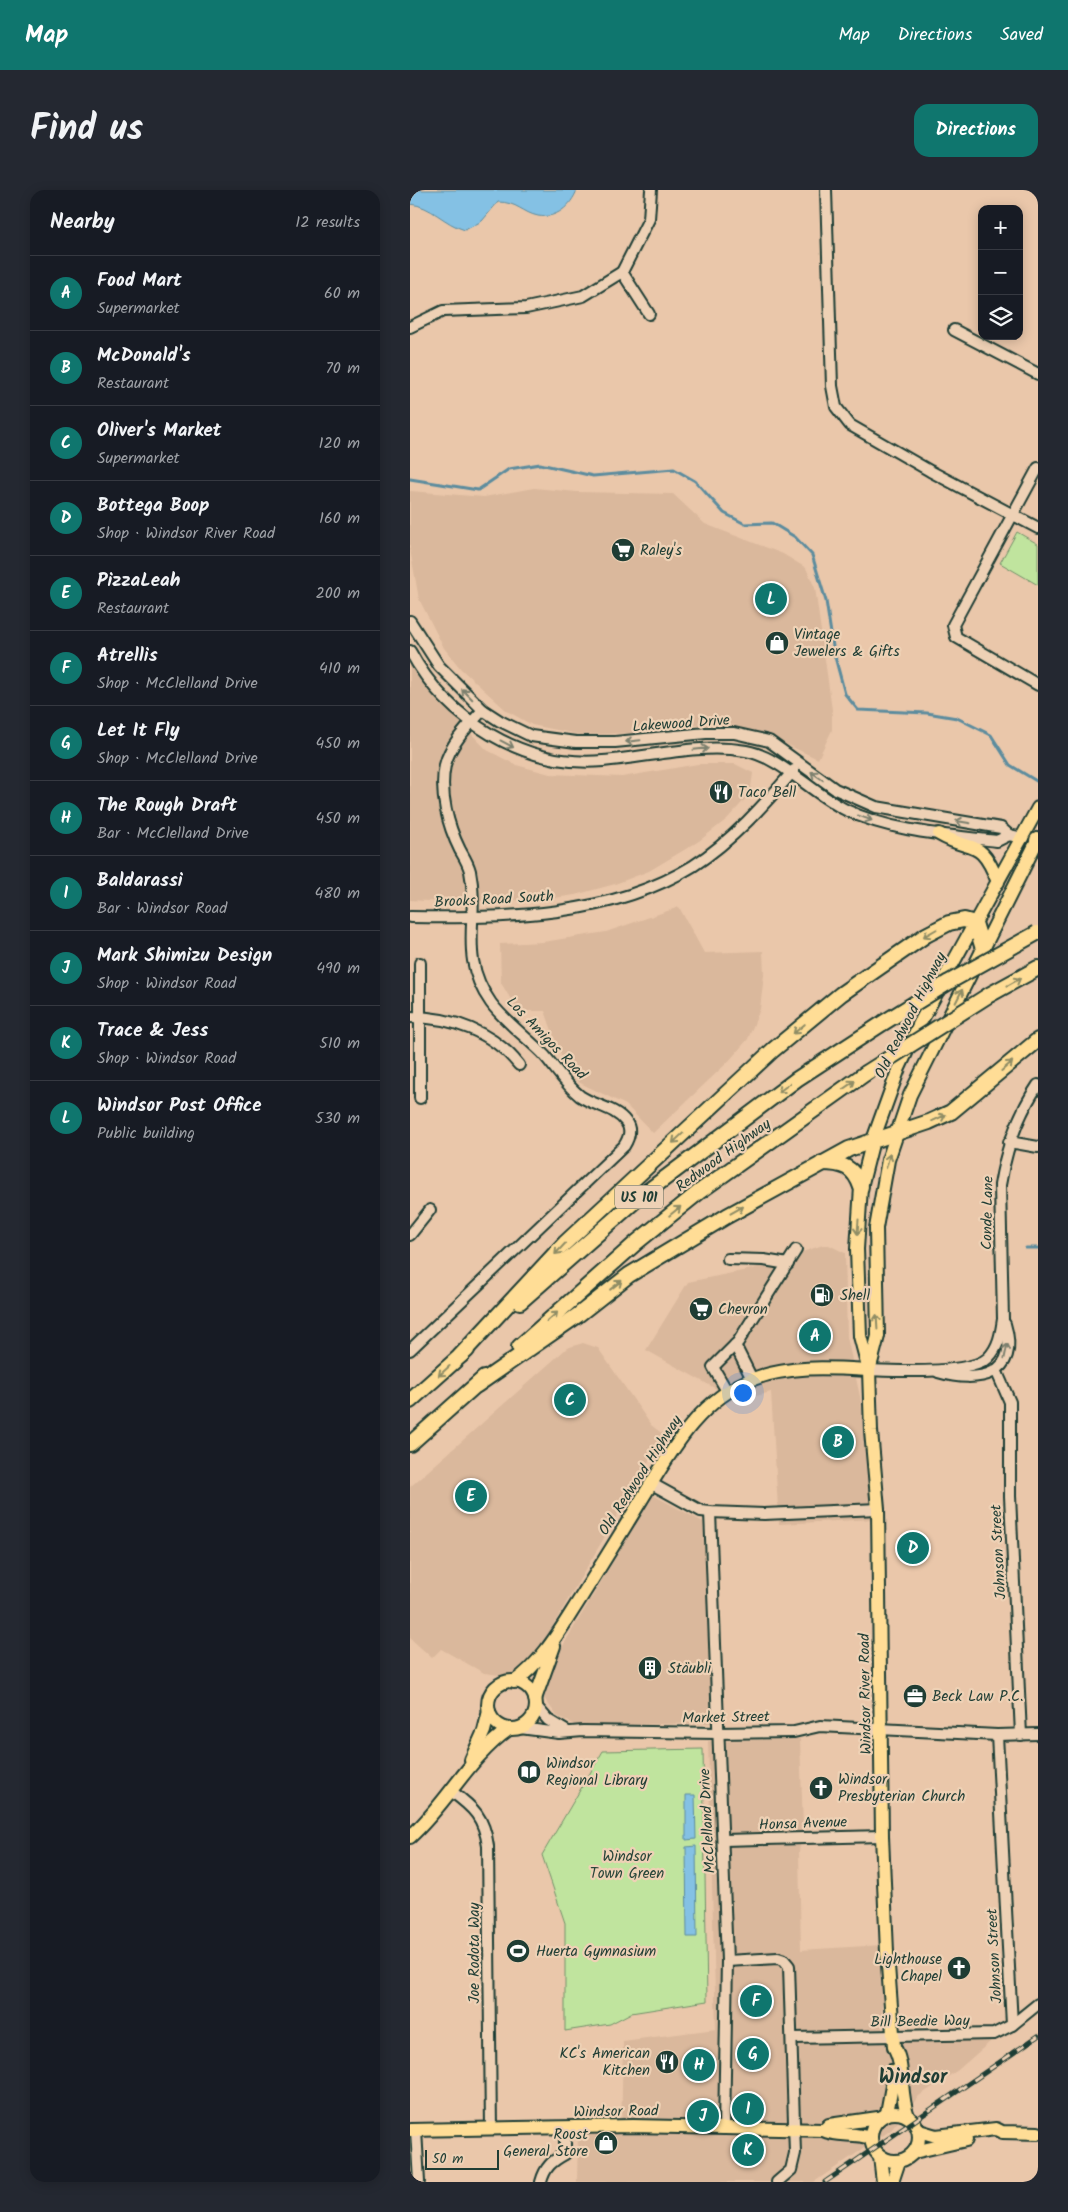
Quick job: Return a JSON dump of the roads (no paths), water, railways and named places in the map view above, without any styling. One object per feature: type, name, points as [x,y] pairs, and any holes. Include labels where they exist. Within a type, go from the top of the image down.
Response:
[{"type":"highway","points":[[460,1356],[565,1243],[773,1050],[841,994],[926,935],[949,923],[964,920],[975,923],[983,949]]},
{"type":"highway","name":"Redwood Highway","points":[[410,1401],[636,1200],[797,1079],[949,982],[1037,932]]},
{"type":"highway","name":"Redwood Highway","points":[[410,1444],[637,1242],[699,1192],[866,1073],[989,995],[1038,968]]},
{"type":"highway","points":[[477,1385],[578,1315],[629,1275],[727,1216],[849,1149],[951,1112],[1038,1040]]},
{"type":"highway","points":[[822,1163],[839,1163],[849,1168],[857,1176],[861,1187]]},
{"type":"main road","name":"Old Redwood Highway","points":[[514,1682],[530,1671],[559,1632],[685,1433],[711,1404],[727,1391],[752,1379],[787,1370],[869,1370],[860,1336],[857,1249],[861,1187],[873,1140],[903,1059],[1038,808]]},
{"type":"main road","points":[[938,834],[951,841],[970,845],[982,852],[989,861],[998,882]]},
{"type":"main road","points":[[869,1370],[878,1336],[876,1228],[888,1160],[910,1096],[1038,840],[1023,838]]},
{"type":"main road","name":"Windsor River Road","points":[[869,1370],[871,1431],[878,1509],[882,1836],[893,2042],[890,2054],[892,2086],[883,2116]]},
{"type":"main road","name":"Old Redwood Highway","points":[[535,1703],[559,1632]]},
{"type":"main road","points":[[410,1837],[451,1791],[468,1767],[494,1740],[531,1719],[535,1703],[527,1687],[514,1682],[505,1683],[494,1690],[488,1704],[489,1711],[496,1723],[515,1728]]},
{"type":"main road","points":[[468,1767],[484,1731],[489,1711]]},
{"type":"main road","name":"Windsor River Road","points":[[893,2042],[898,2054],[903,2105],[908,2116]]},
{"type":"main road","points":[[1002,2132],[996,2136],[914,2152],[899,2161],[891,2161],[880,2156],[874,2149],[870,2138],[872,2127],[883,2116],[898,2112],[908,2116],[919,2131],[928,2136],[996,2129],[1002,2132],[1038,2132]]},
{"type":"main road","name":"Windsor Road","points":[[823,2130],[829,2126],[883,2116]]},
{"type":"main road","name":"Windsor Road","points":[[413,2130],[633,2126],[823,2130],[829,2133],[852,2133],[870,2138]]},
{"type":"main road","points":[[914,2152],[919,2143],[919,2131]]},
{"type":"main road","points":[[880,2156],[883,2182]]},
{"type":"main road","points":[[892,2182],[899,2161]]},
{"type":"street","points":[[410,327],[443,311],[526,308],[583,296],[622,272],[649,219],[650,190]]},
{"type":"street","points":[[826,190],[832,386],[836,407],[850,425],[930,471],[1038,528]]},
{"type":"street","points":[[622,272],[649,314]]},
{"type":"street","points":[[954,330],[1038,374]]},
{"type":"street","points":[[1038,468],[953,625],[956,638],[1038,684]]},
{"type":"street","name":"Lakewood Drive","points":[[410,621],[439,666],[484,710],[500,721],[531,736],[576,742],[615,742],[706,733],[734,733],[769,741],[836,789],[876,807],[1001,828],[1009,835],[1023,838]]},
{"type":"street","name":"Lakewood Drive","points":[[410,652],[418,666],[472,723],[517,749],[567,760],[600,762],[711,748],[746,751],[769,758],[821,797],[867,819],[898,827],[997,842],[1009,835]]},
{"type":"street","name":"Los Amigos Road","points":[[410,1350],[624,1146],[629,1138],[628,1124],[624,1119],[617,1113],[583,1097],[570,1087],[546,1058],[491,1003],[473,966],[470,942],[472,918],[470,870],[450,827],[444,788],[445,764],[462,733],[484,710]]},
{"type":"street","name":"Brooks Road South","points":[[410,917],[472,918],[524,915],[569,909],[609,901],[665,881],[692,866],[736,833],[799,763]]},
{"type":"street","points":[[420,963],[415,1017],[420,1098]]},
{"type":"street","points":[[415,1017],[457,1023],[474,1030],[493,1040],[510,1053],[520,1066]]},
{"type":"street","name":"Conde Lane","points":[[869,1370],[937,1372],[953,1376],[978,1377],[986,1376],[996,1370],[1004,1359],[1008,1345],[1003,1319],[1000,1185],[1009,1142],[1024,1106],[1038,1085]]},
{"type":"street","points":[[1009,1142],[1038,1147]]},
{"type":"street","points":[[410,1236],[430,1210]]},
{"type":"street","points":[[727,1391],[713,1367],[735,1345],[796,1250]]},
{"type":"street","points":[[728,1259],[764,1260],[788,1264]]},
{"type":"street","name":"Conde Lane","points":[[937,1372],[982,1362],[994,1352],[1003,1319]]},
{"type":"street","points":[[735,1345],[752,1379]]},
{"type":"street","name":"Johnson Street","points":[[996,1370],[1008,1393],[1010,1402],[1010,1496],[1021,1735]]},
{"type":"street","points":[[652,1484],[701,1511],[710,1512],[764,1514],[878,1509]]},
{"type":"street","name":"McClelland Drive","points":[[710,1512],[717,1733],[724,1840],[727,1961],[724,2129]]},
{"type":"street","points":[[535,1703],[548,1720],[569,1733]]},
{"type":"street","name":"Market Street","points":[[515,1728],[550,1733],[717,1733],[794,1732],[820,1726],[997,1735],[1038,1734]]},
{"type":"street","name":"Johnson Street","points":[[997,1735],[1012,2025]]},
{"type":"street","name":"Joe Rodota Way","points":[[451,1791],[478,1814],[486,1831],[488,1846],[491,2129]]},
{"type":"street","name":"Honsa Avenue","points":[[724,1840],[882,1836]]},
{"type":"street","points":[[727,1961],[784,1960],[789,1966],[793,2038],[795,2153],[791,2170],[777,2182]]},
{"type":"street","name":"Bill Beedie Way","points":[[793,2038],[893,2042],[994,2034],[1012,2025],[1038,2004]]},
{"type":"street","points":[[540,2182],[545,2170],[552,2161],[565,2154],[565,2128]]},
{"type":"street","points":[[413,2130],[419,2182]]},
{"type":"water","points":[[410,190],[577,190],[567,206],[557,213],[545,216],[528,213],[505,202],[498,202],[482,221],[465,230],[425,208],[410,204]]},
{"type":"water","points":[[686,1795],[695,1795],[696,1839],[686,1840]]},
{"type":"water","points":[[696,1846],[697,1937],[687,1937],[686,1847]]},
{"type":"waterway","points":[[410,479],[478,490],[509,469],[540,464],[593,476],[674,469],[695,481],[724,513],[745,524],[772,523],[795,537],[812,555],[826,601],[834,653],[845,694],[858,710],[927,713],[957,718],[991,735],[1010,765],[1038,782]]},
{"type":"waterway","points":[[1026,1248],[1038,1248]]},
{"type":"railway","points":[[825,2182],[1038,2036]]},
{"type":"place","name":"Raley's","points":[[623,550]]},
{"type":"place","name":"Windsor Post Office","points":[[771,599]]},
{"type":"place","name":"Vintage Jewelers & Gifts","points":[[777,643]]},
{"type":"place","name":"Taco Bell","points":[[721,792]]},
{"type":"place","name":"Shell","points":[[822,1295]]},
{"type":"place","name":"Chevron","points":[[701,1309]]},
{"type":"place","name":"Food Mart","points":[[815,1336]]},
{"type":"place","name":"Oliver's Market","points":[[570,1400]]},
{"type":"place","name":"McDonald's","points":[[838,1442]]},
{"type":"place","name":"PizzaLeah","points":[[471,1496]]},
{"type":"place","name":"Bottega Boop","points":[[913,1548]]},
{"type":"place","name":"Stäubli","points":[[650,1668]]},
{"type":"place","name":"Beck Law P.C.","points":[[915,1696]]},
{"type":"place","name":"Windsor Regional Library","points":[[529,1772]]},
{"type":"place","name":"Windsor Presbyterian Church","points":[[821,1788]]},
{"type":"place","name":"Huerta Gymnasium","points":[[518,1951]]},
{"type":"place","name":"Lighthouse Chapel","points":[[959,1968]]},
{"type":"place","name":"Atrellis","points":[[756,2001]]},
{"type":"place","name":"Let It Fly","points":[[753,2054]]},
{"type":"place","name":"KC's American Kitchen","points":[[667,2062]]},
{"type":"place","name":"The Rough Draft","points":[[699,2065]]},
{"type":"place","name":"Baldarassi","points":[[748,2109]]},
{"type":"place","name":"Mark Shimizu Design","points":[[703,2116]]},
{"type":"place","name":"Roost General Store","points":[[606,2143]]},
{"type":"place","name":"Trace & Jess","points":[[748,2150]]},
{"type":"district","name":"Windsor","points":[[913,2076]]},
{"type":"park label","name":"Windsor Town Green","points":[[627,1864]]}]
